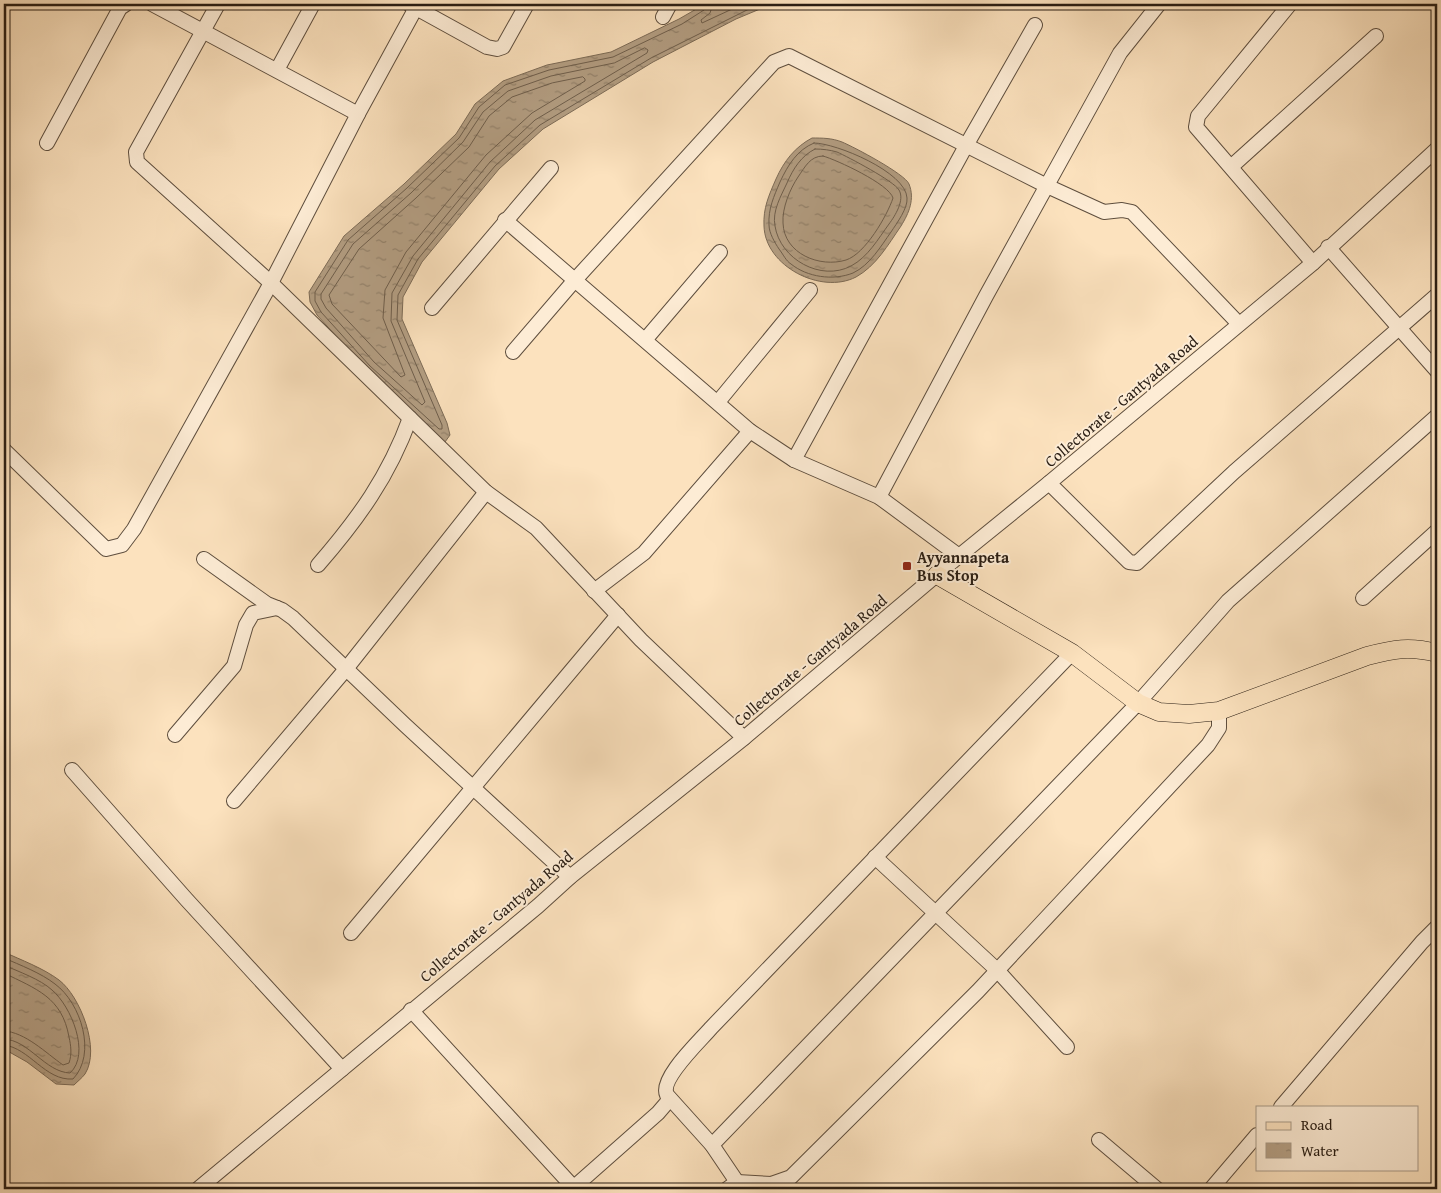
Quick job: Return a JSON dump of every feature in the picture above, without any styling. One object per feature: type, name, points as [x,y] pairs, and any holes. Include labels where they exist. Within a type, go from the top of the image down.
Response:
[{"type":"main road","points":[[938,575],[1072,653],[1138,703],[1159,712],[1174,714],[1219,711],[1375,654],[1408,647],[1437,653]]},
{"type":"street","points":[[47,143],[120,8],[126,4]]},
{"type":"street","points":[[152,4],[358,114]]},
{"type":"street","points":[[218,4],[135,157],[137,162],[270,283],[486,492],[536,528],[594,591],[744,738]]},
{"type":"street","points":[[277,70],[313,4]]},
{"type":"street","points":[[4,450],[106,550],[122,545],[134,529],[270,283],[414,5],[487,47],[497,49],[503,47],[527,4]]},
{"type":"street","points":[[663,17],[670,4]]},
{"type":"street","points":[[879,497],[1120,53],[1159,4]]},
{"type":"street","points":[[1290,4],[1198,116],[1197,131],[1232,166],[1313,263]]},
{"type":"street","points":[[794,460],[967,144],[1035,25]]},
{"type":"street","points":[[1232,166],[1376,36]]},
{"type":"street","points":[[514,352],[574,281],[774,62],[784,57],[794,56],[1047,186],[1104,212],[1122,210],[1132,212],[1239,324]]},
{"type":"street","name":"Collectorate - Gantyada Road","points":[[198,1189],[538,906],[570,876],[744,738],[959,556],[1050,483],[1313,263],[1328,247],[1437,149]]},
{"type":"street","points":[[432,308],[551,168]]},
{"type":"street","points":[[505,220],[750,431],[794,460],[879,497],[959,556]]},
{"type":"street","points":[[1328,247],[1437,370]]},
{"type":"street","points":[[645,340],[720,252]]},
{"type":"street","points":[[718,402],[810,290]]},
{"type":"street","points":[[1050,483],[1129,562],[1138,563],[1234,472],[1437,295]]},
{"type":"street","points":[[712,1145],[1138,703],[1228,600],[1437,416]]},
{"type":"street","points":[[318,565],[346,532],[370,498],[397,453],[410,418]]},
{"type":"street","points":[[594,591],[644,553],[750,431]]},
{"type":"street","points":[[234,801],[346,669],[486,492]]},
{"type":"street","points":[[1363,598],[1437,531]]},
{"type":"street","points":[[204,559],[235,583],[294,618],[474,789],[570,876]]},
{"type":"street","points":[[175,735],[234,666],[246,626],[253,613],[276,608]]},
{"type":"street","points":[[351,933],[474,789],[618,615]]},
{"type":"street","points":[[1072,653],[711,1028],[672,1073],[665,1092],[712,1145],[732,1186],[771,1184],[791,1177],[996,970],[1208,746],[1219,728],[1219,711]]},
{"type":"street","points":[[72,770],[186,899],[342,1069]]},
{"type":"street","points":[[875,857],[996,970],[1067,1047]]},
{"type":"street","points":[[1282,1106],[1422,942],[1437,928]]},
{"type":"street","points":[[411,1010],[574,1189],[658,1113],[670,1099]]},
{"type":"street","points":[[1211,1189],[1256,1136]]},
{"type":"street","points":[[1098,1140],[1158,1189]]},
{"type":"water","points":[[705,4],[772,4],[736,19],[653,62],[543,129],[499,169],[422,262],[403,297],[402,319],[447,423],[450,435],[445,442],[366,369],[317,315],[310,302],[309,292],[344,236],[404,184],[456,134],[475,104],[503,81],[547,65],[611,52],[679,19]]},
{"type":"water","points":[[812,138],[834,140],[857,149],[899,174],[909,184],[911,190],[909,211],[886,248],[870,267],[856,277],[842,282],[812,279],[797,273],[784,264],[774,253],[767,240],[764,226],[764,213],[769,196],[783,166],[800,146]]},
{"type":"water","points":[[4,952],[39,968],[59,980],[67,988],[81,1010],[86,1024],[91,1051],[85,1074],[74,1085],[56,1084],[27,1062],[4,1049]]},
{"type":"place","name":"Ayyannapeta Bus Stop","points":[[907,566]]}]
